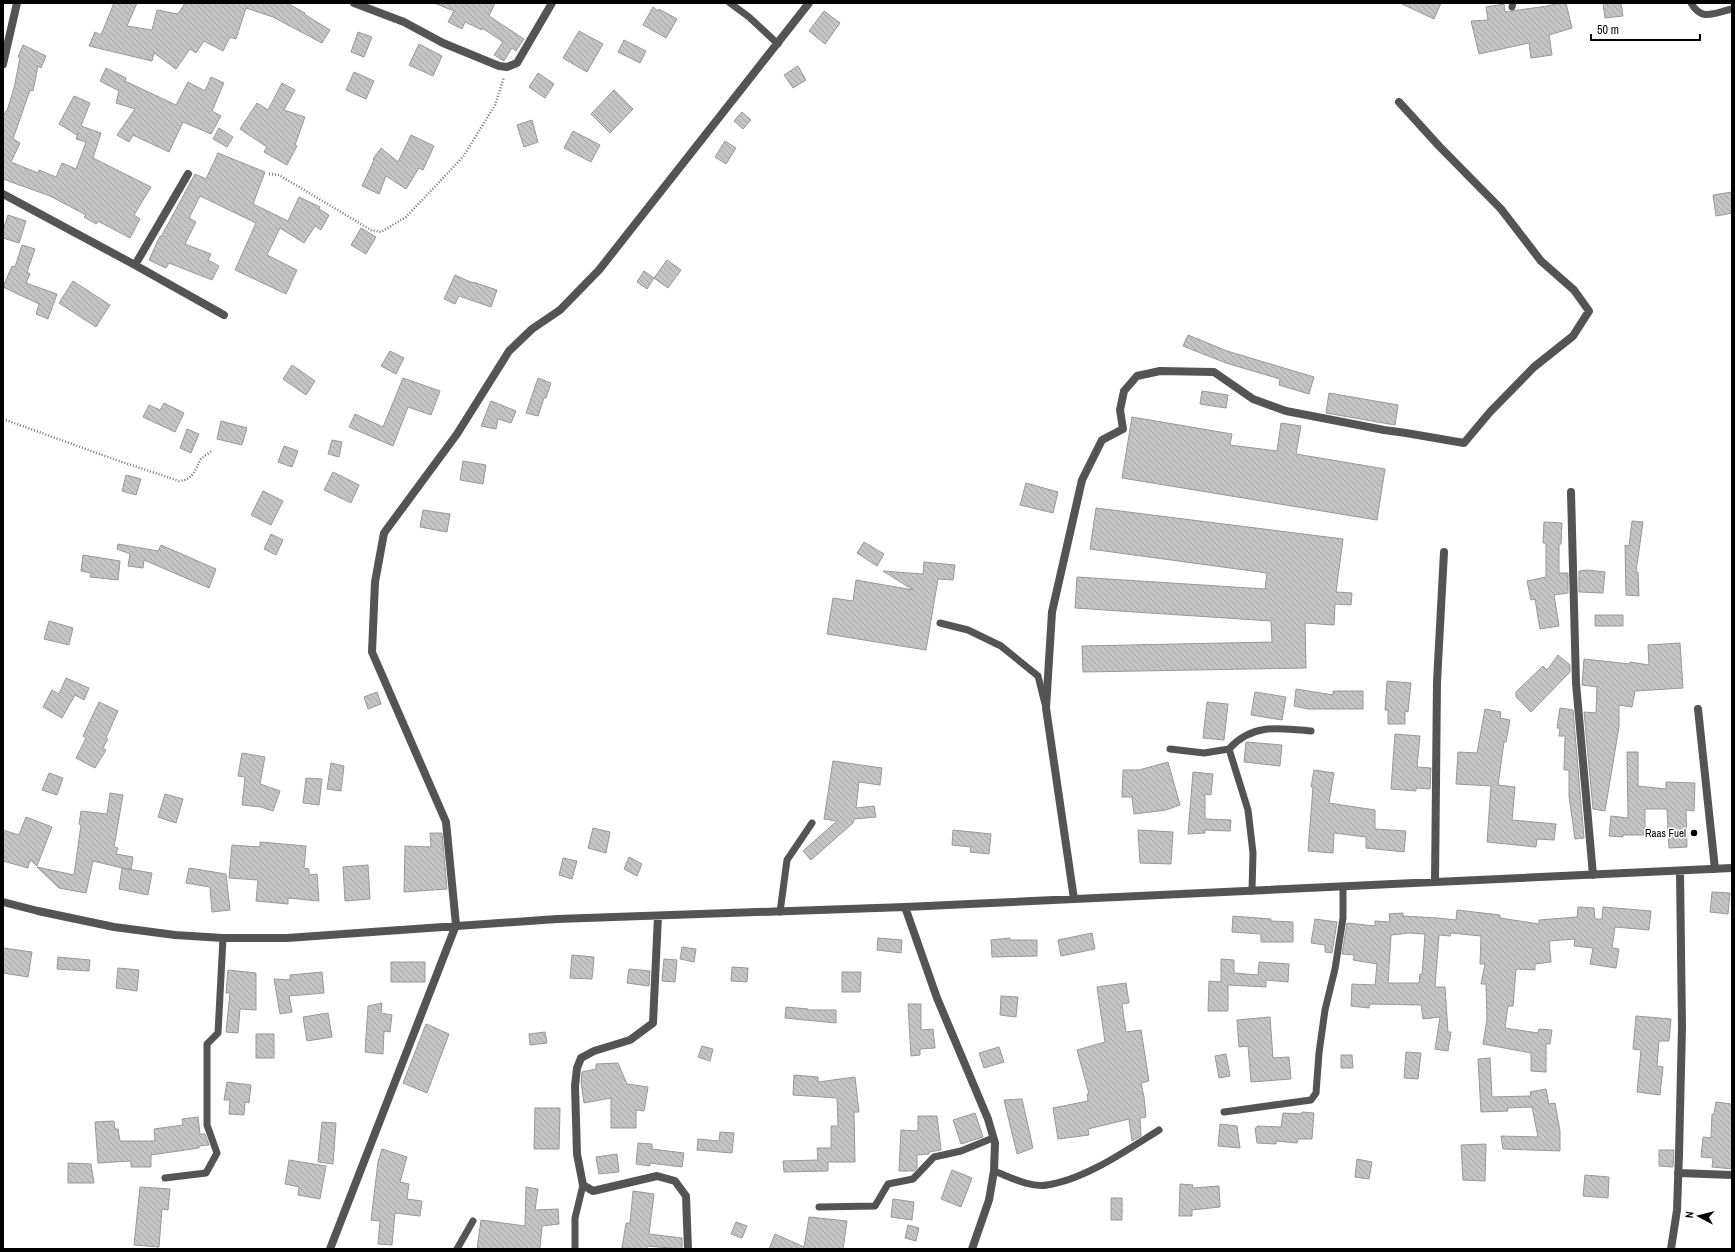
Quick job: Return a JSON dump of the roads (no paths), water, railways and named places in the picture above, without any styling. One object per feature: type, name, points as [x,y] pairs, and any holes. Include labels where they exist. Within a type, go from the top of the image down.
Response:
[{"type":"street","points":[[3,64],[17,3]]},
{"type":"street","points":[[354,3],[404,22],[443,43],[499,66],[507,67],[517,63],[552,3]]},
{"type":"street","points":[[330,1249],[456,926],[446,822],[372,652],[375,582],[384,533],[458,434],[510,352],[532,329],[560,310],[599,270],[809,3]]},
{"type":"street","points":[[1074,899],[1046,708],[1052,612],[1082,480],[1102,440],[1123,428],[1120,410],[1124,391],[1137,376],[1160,371],[1214,372],[1253,399],[1286,411],[1384,430],[1464,443],[1490,412],[1534,367],[1574,336],[1589,311],[1574,290],[1541,261],[1501,209],[1439,146],[1400,102]]},
{"type":"street","points":[[135,265],[188,174]]},
{"type":"street","points":[[3,194],[224,315]]},
{"type":"street","points":[[1571,492],[1576,684],[1593,876]]},
{"type":"street","points":[[1435,882],[1437,682],[1444,552]]},
{"type":"street","points":[[1698,709],[1715,868]]},
{"type":"street","points":[[3,902],[114,927],[175,935],[223,938],[288,938],[556,919],[905,907],[1593,876],[1732,868]]},
{"type":"street","points":[[1671,1249],[1677,1210],[1682,1027],[1680,870]]},
{"type":"street","points":[[905,907],[937,998],[988,1119],[995,1143],[994,1172],[989,1200],[972,1249]]},
{"type":"street","points":[[658,916],[652,1023],[630,1040],[594,1051],[581,1058],[577,1068],[575,1086],[577,1154],[583,1185],[593,1191],[656,1176],[675,1181],[686,1196],[688,1249]]},
{"type":"street","points":[[1678,1173],[1732,1175]]},
{"type":"lane","points":[[730,3],[749,17],[778,44]]},
{"type":"lane","points":[[1690,3],[1696,12],[1703,15],[1710,15],[1732,9]]},
{"type":"lane","points":[[940,623],[968,630],[1001,646],[1021,661],[1038,676],[1046,708]]},
{"type":"lane","points":[[1170,749],[1204,752],[1229,749],[1236,740],[1252,732],[1276,727],[1311,731]]},
{"type":"lane","points":[[1229,749],[1248,810],[1253,853],[1252,891]]},
{"type":"lane","points":[[780,912],[787,860],[812,822]]},
{"type":"lane","points":[[1224,1112],[1311,1100],[1316,1093],[1319,1053],[1325,1010],[1335,969],[1342,918],[1343,887]]},
{"type":"lane","points":[[165,1178],[206,1173],[217,1153],[207,1124],[208,1044],[218,1033],[223,938]]},
{"type":"lane","points":[[994,1172],[1027,1183],[1046,1185],[1077,1176],[1090,1170],[1118,1156],[1159,1130]]},
{"type":"lane","points":[[819,1206],[875,1206],[888,1184],[913,1179],[934,1157],[961,1151],[993,1138]]},
{"type":"lane","points":[[574,1249],[576,1218],[583,1185]]},
{"type":"lane","points":[[457,1249],[473,1221]]},
{"type":"place","name":"Raas Fuel","points":[[1694,833]]}]
